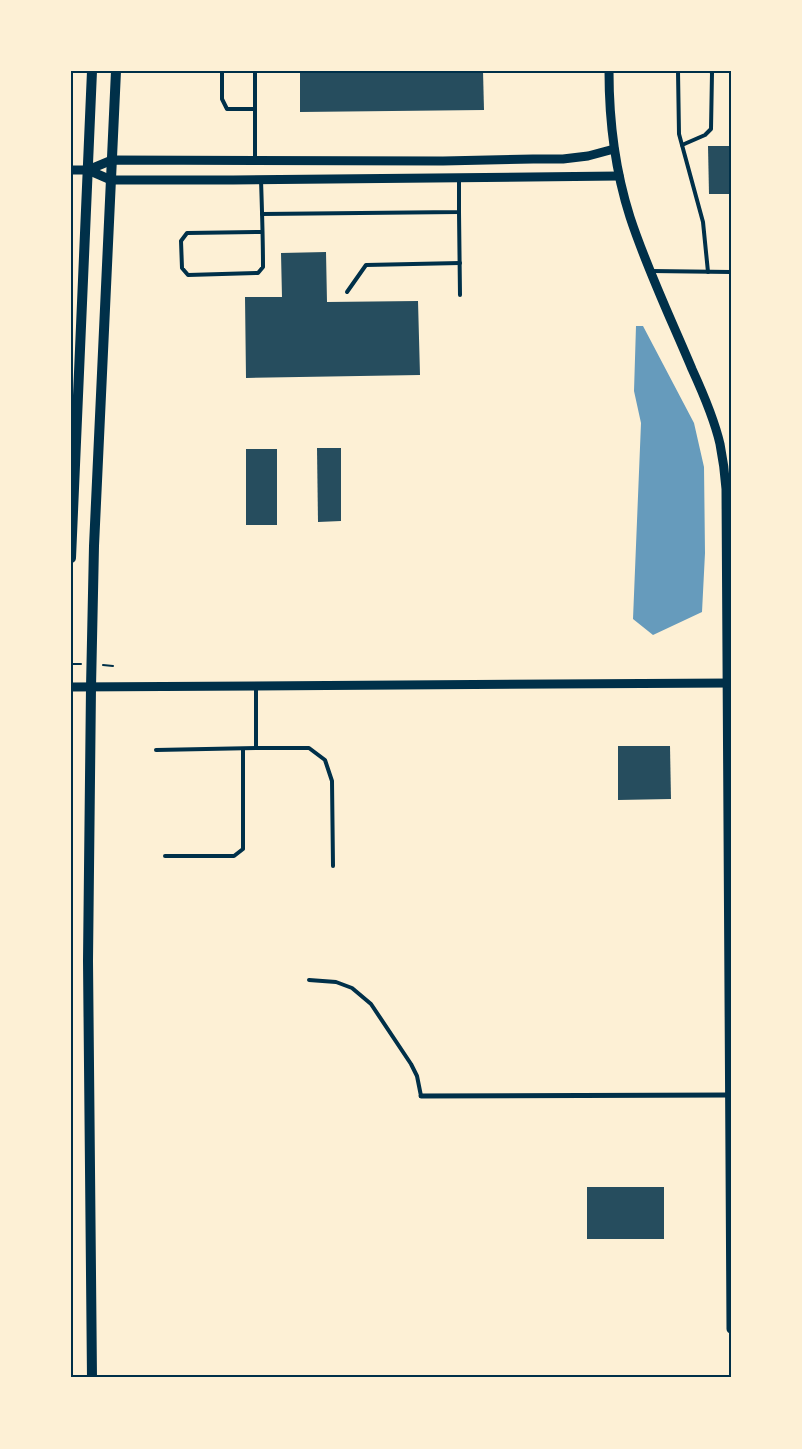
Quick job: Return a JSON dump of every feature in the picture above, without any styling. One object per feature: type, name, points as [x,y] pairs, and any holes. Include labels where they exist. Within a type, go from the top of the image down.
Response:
[{"type":"main road","points":[[71,558],[92,71]]},
{"type":"main road","points":[[92,1378],[88,962],[91,687],[94,546],[116,71]]},
{"type":"street","points":[[608,71],[614,149],[630,217],[710,412],[720,442],[724,465],[729,616],[731,1329]]},
{"type":"street","points":[[71,170],[88,170],[112,160],[443,161],[563,159],[588,156],[614,149]]},
{"type":"street","points":[[88,170],[111,180],[619,176]]},
{"type":"street","points":[[71,687],[729,683]]},
{"type":"street","points":[[421,1096],[729,1095]]},
{"type":"lane","points":[[222,71],[222,99],[227,109],[255,109]]},
{"type":"lane","points":[[255,71],[255,161]]},
{"type":"lane","points":[[678,71],[679,134],[703,222],[708,272]]},
{"type":"lane","points":[[682,145],[705,135],[711,129],[711,71]]},
{"type":"lane","points":[[459,178],[460,295]]},
{"type":"lane","points":[[261,180],[263,267],[258,273],[188,275],[182,268],[181,241],[187,233],[262,232]]},
{"type":"lane","points":[[262,214],[459,212]]},
{"type":"lane","points":[[347,292],[366,266],[460,263]]},
{"type":"lane","points":[[651,271],[731,272]]},
{"type":"lane","points":[[256,686],[256,748]]},
{"type":"lane","points":[[156,750],[309,748],[325,760],[332,781],[333,866]]},
{"type":"lane","points":[[165,856],[234,856],[244,849],[243,749]]},
{"type":"lane","points":[[309,980],[336,982],[352,988],[371,1004],[411,1064],[417,1076],[421,1096]]},
{"type":"water","points":[[636,326],[643,326],[694,423],[704,467],[705,553],[702,612],[653,635],[633,619],[641,423],[634,391]]},
{"type":"building","points":[[300,71],[483,71],[484,110],[300,112]]},
{"type":"building","points":[[708,146],[731,146],[731,194],[709,194]]},
{"type":"building","points":[[326,252],[327,302],[418,301],[420,375],[246,378],[245,297],[282,297],[281,253]]},
{"type":"building","points":[[317,448],[341,448],[341,521],[318,522]]},
{"type":"building","points":[[246,449],[277,449],[277,525],[246,525]]},
{"type":"building","points":[[618,746],[670,746],[671,799],[618,800]]},
{"type":"building","points":[[587,1187],[664,1187],[664,1239],[587,1239]]}]
